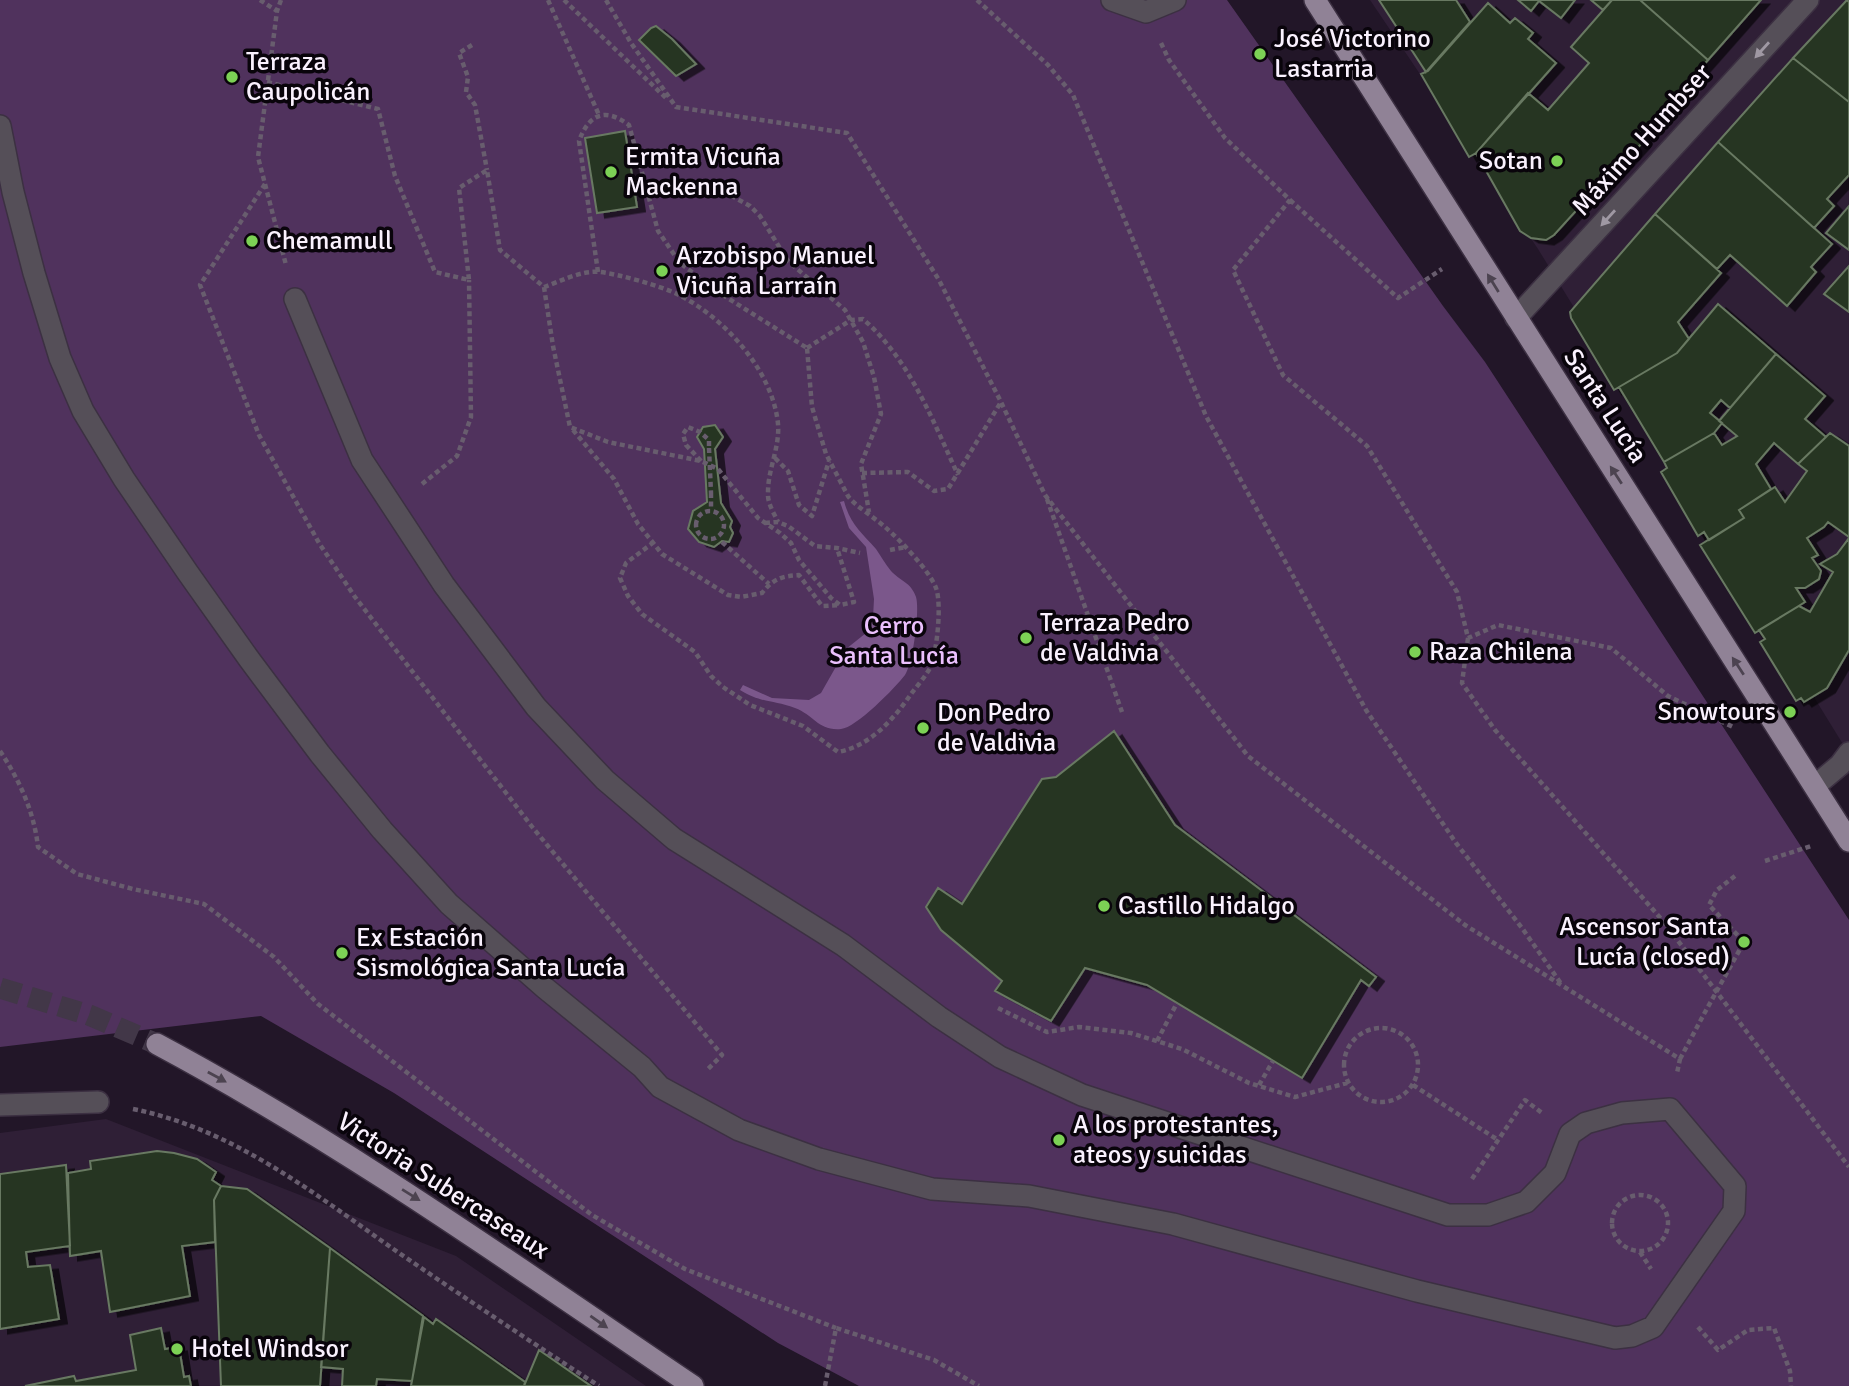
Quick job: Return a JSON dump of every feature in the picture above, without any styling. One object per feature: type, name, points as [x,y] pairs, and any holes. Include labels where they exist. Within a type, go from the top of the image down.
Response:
[{"type":"main road","name":"Santa Lucía","points":[[1315,0],[1847,838]]},
{"type":"main road","name":"Victoria Subercaseaux","points":[[156,1044],[221,1079],[454,1223],[693,1386]]},
{"type":"street","points":[[1112,0],[1146,12],[1175,0]]},
{"type":"street","name":"Máximo Humbser","points":[[1516,318],[1808,0]]},
{"type":"street","points":[[0,126],[13,192],[60,358],[83,411],[124,479],[188,573],[320,754],[382,830],[441,895],[545,988],[642,1067],[660,1087],[739,1130],[819,1158],[932,1189],[1030,1196],[1173,1224],[1417,1291],[1615,1338],[1632,1336],[1653,1327],[1734,1211],[1735,1186],[1670,1109],[1622,1113],[1586,1123],[1570,1134],[1555,1173],[1526,1202],[1488,1215],[1448,1215],[1082,1095],[990,1050],[939,1017],[843,945],[674,839],[605,780],[528,696],[444,585],[362,460],[295,299]]},
{"type":"street","points":[[1815,786],[1840,765],[1849,753]]},
{"type":"street","points":[[0,1105],[99,1102]]},
{"type":"path","points":[[260,0],[277,11]]},
{"type":"path","points":[[281,0],[277,11],[258,157],[295,299]]},
{"type":"path","points":[[548,0],[599,115]]},
{"type":"path","points":[[564,0],[676,107],[847,133],[939,280],[1001,402],[1045,495],[1122,712]]},
{"type":"path","points":[[606,0],[631,43],[676,107]]},
{"type":"path","points":[[977,0],[1048,65],[1073,95],[1206,416],[1366,710],[1455,844],[1522,928],[1565,989]]},
{"type":"path","points":[[1146,12],[1170,60],[1225,138],[1398,298],[1472,250]]},
{"type":"path","points":[[472,45],[460,53],[468,77],[466,92],[475,105],[500,250],[544,287],[570,427],[614,479],[638,524],[662,554],[728,595],[741,597],[762,593],[781,576],[799,575],[822,606],[854,602],[837,548]]},
{"type":"path","points":[[267,82],[378,109],[395,176],[435,272],[469,280]]},
{"type":"path","points":[[598,272],[579,141],[585,126],[599,115],[616,115],[629,125],[658,231],[680,263],[718,292],[807,348]]},
{"type":"path","points":[[393,506],[457,456],[471,417],[469,280],[459,188],[487,170]]},
{"type":"path","points":[[265,184],[200,285],[259,435],[319,543],[355,597],[533,828],[722,1055],[705,1072]]},
{"type":"path","points":[[706,195],[730,195],[750,206],[760,216],[788,261],[836,302],[851,320],[863,342],[874,377],[881,414],[862,458],[869,513]]},
{"type":"path","points":[[1290,200],[1233,270],[1283,375],[1367,446],[1457,592],[1468,638],[1462,683],[1495,730],[1663,921],[1849,1167]]},
{"type":"path","points":[[544,287],[564,279],[598,272],[677,293],[709,314],[750,355],[771,390],[778,425],[768,492],[778,522]]},
{"type":"path","points":[[807,348],[851,320],[863,319],[919,389],[958,475]]},
{"type":"path","points":[[654,542],[626,563],[620,578],[628,596],[642,614],[695,652],[711,676],[723,687],[750,705],[803,726],[838,752],[853,749],[890,722],[931,666],[938,624],[936,589],[907,546],[852,502],[830,460],[812,407],[807,348]]},
{"type":"path","points":[[862,473],[908,472],[934,491],[948,489],[1001,402]]},
{"type":"path","points":[[570,427],[608,442],[701,461],[718,469],[764,524],[791,543],[799,560],[831,598],[841,605]]},
{"type":"path","points":[[701,461],[686,445],[683,434],[688,428],[700,432],[709,440],[711,510]]},
{"type":"path","points":[[775,458],[788,471],[799,505],[812,516],[830,460]]},
{"type":"path","points":[[1045,495],[1248,756],[1465,925],[1680,1059]]},
{"type":"path","points":[[711,510],[721,515],[725,525],[721,534],[708,540],[701,537],[696,528],[696,519],[704,511],[711,510]]},
{"type":"path","points":[[764,524],[778,522],[788,526],[816,546],[860,553]]},
{"type":"path","points":[[722,542],[769,584]]},
{"type":"path","points":[[890,550],[907,546]]},
{"type":"path","points":[[1468,638],[1498,625],[1611,648],[1668,696],[1738,730]]},
{"type":"path","points":[[0,751],[30,806],[38,847],[77,874],[204,904],[274,957],[318,1004],[592,1215],[685,1269],[836,1328],[934,1360],[979,1386]]},
{"type":"path","points":[[1765,861],[1847,838]]},
{"type":"path","points":[[1670,1109],[1680,1059],[1744,942],[1709,905],[1717,890],[1735,876]]},
{"type":"path","points":[[989,1003],[1047,1032],[1079,1027],[1132,1033],[1182,1049],[1248,1083],[1295,1097],[1348,1083]]},
{"type":"path","points":[[1157,1041],[1177,1003]]},
{"type":"path","points":[[1373,1029],[1390,1029],[1406,1037],[1415,1050],[1418,1066],[1413,1085],[1404,1095],[1389,1102],[1374,1102],[1359,1096],[1348,1083],[1343,1067],[1347,1050],[1357,1036],[1373,1029]]},
{"type":"path","points":[[1259,1085],[1273,1061]]},
{"type":"path","points":[[1413,1085],[1498,1140]]},
{"type":"path","points":[[99,1102],[149,1112],[186,1124],[246,1150],[495,1319],[599,1386]]},
{"type":"path","points":[[1477,1171],[1520,1109]]},
{"type":"path","points":[[1636,1195],[1653,1198],[1667,1212],[1668,1231],[1663,1240],[1649,1251],[1630,1250],[1616,1239],[1611,1221],[1614,1212],[1619,1204],[1636,1195]]},
{"type":"path","points":[[1694,1323],[1718,1350],[1748,1330],[1774,1328],[1790,1371],[1791,1386]]},
{"type":"path","points":[[825,1386],[836,1328]]},
{"type":"shaded area","points":[[1370,0],[1849,0],[1849,754],[1538,249]]},
{"type":"shaded area","points":[[844,501],[849,516],[857,527],[891,571],[914,592],[917,613],[913,648],[905,675],[856,722],[848,727],[833,729],[821,725],[795,708],[740,690],[743,685],[772,698],[809,700],[821,693],[846,649],[866,633],[873,618],[874,599],[866,547],[849,528],[840,502]]},
{"type":"shaded area","points":[[106,1119],[456,1256],[646,1386],[0,1386],[0,1133]]},
{"type":"green space","name":"Cerro Santa Lucía","points":[[0,0],[1227,0],[1485,362],[1849,920],[1849,1386],[859,1386],[778,1343],[394,1093],[261,1016],[0,1047]]},
{"type":"building","points":[[1379,0],[1456,0],[1470,22],[1426,72]]},
{"type":"building","points":[[1518,0],[1575,0],[1561,18],[1539,1],[1531,11]]},
{"type":"building","points":[[1591,0],[1612,0],[1603,10]]},
{"type":"building","points":[[1612,0],[1640,0],[1708,60],[1637,140],[1641,144],[1596,194],[1593,192],[1554,235],[1546,240],[1531,238],[1520,231],[1476,153],[1528,93],[1548,110],[1589,63],[1571,47]]},
{"type":"building","points":[[1640,0],[1761,0],[1708,60]]},
{"type":"building","points":[[1847,0],[1849,2],[1849,102],[1793,58]]},
{"type":"building","points":[[1488,3],[1510,23],[1515,18],[1533,33],[1528,39],[1556,63],[1476,153],[1469,157],[1421,74],[1428,71]]},
{"type":"building","points":[[656,26],[696,64],[676,76],[639,40]]},
{"type":"building","points":[[1793,58],[1849,102],[1849,175],[1827,199],[1834,206],[1814,228],[1718,142]]},
{"type":"building","name":"Ermita Vicuña Mackenna","points":[[625,131],[637,207],[597,213],[585,138]]},
{"type":"building","points":[[1718,142],[1832,244],[1811,267],[1816,272],[1787,306],[1730,255],[1717,269],[1655,214]]},
{"type":"building","points":[[1849,206],[1849,250],[1826,233]]},
{"type":"building","points":[[1655,214],[1721,273],[1678,322],[1689,339],[1677,353],[1614,390],[1570,312]]},
{"type":"building","points":[[1849,266],[1849,312],[1824,294]]},
{"type":"building","points":[[1718,304],[1776,354],[1730,408],[1721,400],[1710,413],[1722,423],[1714,433],[1664,462],[1619,387],[1677,353]]},
{"type":"building","points":[[1776,354],[1825,396],[1805,419],[1826,437],[1798,464],[1774,443],[1756,464],[1771,489],[1739,510],[1744,518],[1709,540],[1704,532],[1698,536],[1661,472],[1667,468],[1664,462],[1714,433],[1722,445],[1737,436],[1719,421]]},
{"type":"building","points":[[715,425],[723,437],[715,449],[721,503],[732,521],[730,527],[733,533],[729,542],[722,541],[714,547],[699,542],[688,529],[693,511],[707,502],[704,449],[697,437],[703,427]]},
{"type":"building","points":[[1830,433],[1849,446],[1849,537],[1828,522],[1807,538],[1818,555],[1812,558],[1821,571],[1819,579],[1805,588],[1796,588],[1805,602],[1755,633],[1700,545],[1744,518],[1739,510],[1775,487],[1785,502],[1807,471],[1798,464]]},
{"type":"building","points":[[1849,538],[1849,650],[1827,688],[1804,702],[1801,698],[1796,701],[1760,642],[1765,639],[1759,630],[1799,606],[1810,612],[1833,572],[1820,564],[1837,554]]},
{"type":"building","name":"Castillo Hidalgo","points":[[1114,731],[1175,825],[1376,977],[1369,986],[1361,980],[1302,1078],[1147,985],[1085,968],[1051,1021],[995,991],[1002,981],[941,930],[926,907],[938,888],[962,904],[1042,779],[1056,777]]},
{"type":"building","points":[[157,1151],[197,1159],[216,1172],[212,1180],[221,1186],[214,1200],[215,1242],[182,1246],[190,1296],[110,1312],[101,1251],[70,1256],[68,1173],[91,1169],[90,1161]]},
{"type":"building","points":[[66,1165],[70,1246],[26,1252],[28,1267],[50,1265],[59,1319],[0,1329],[0,1174]]},
{"type":"building","points":[[221,1186],[247,1189],[330,1248],[320,1386],[221,1386],[214,1200]]},
{"type":"building","points":[[330,1248],[423,1316],[412,1381],[377,1379],[376,1386],[342,1386],[343,1369],[321,1367]]},
{"type":"building","points":[[424,1317],[433,1324],[436,1319],[525,1382],[524,1386],[411,1386]]},
{"type":"building","points":[[161,1328],[165,1349],[179,1347],[184,1377],[189,1376],[191,1386],[25,1386],[74,1376],[76,1381],[136,1370],[130,1335]]},
{"type":"building","points":[[539,1350],[591,1386],[524,1386]]},
{"type":"tunnel","points":[[0,988],[89,1015],[157,1044]]},
{"type":"place","name":"José Victorino Lastarria","points":[[1260,54]]},
{"type":"place","name":"Terraza Caupolicán","points":[[232,77]]},
{"type":"place","name":"Sotan","points":[[1557,161]]},
{"type":"place","name":"Ermita Vicuña Mackenna","points":[[611,172]]},
{"type":"place","name":"Chemamull","points":[[252,241]]},
{"type":"place","name":"Arzobispo Manuel Vicuña Larraín","points":[[662,271]]},
{"type":"place","name":"Terraza Pedro de Valdivia","points":[[1026,638]]},
{"type":"place","name":"Raza Chilena","points":[[1415,652]]},
{"type":"place","name":"Snowtours","points":[[1790,712]]},
{"type":"place","name":"Don Pedro de Valdivia","points":[[923,728]]},
{"type":"place","name":"Castillo Hidalgo","points":[[1104,906]]},
{"type":"place","name":"Ascensor Santa Lucía (closed)","points":[[1744,942]]},
{"type":"place","name":"Ex Estación Sismológica Santa Lucía","points":[[342,953]]},
{"type":"place","name":"A los protestantes, ateos y suicidas","points":[[1059,1140]]},
{"type":"place","name":"Hotel Windsor","points":[[177,1349]]}]
